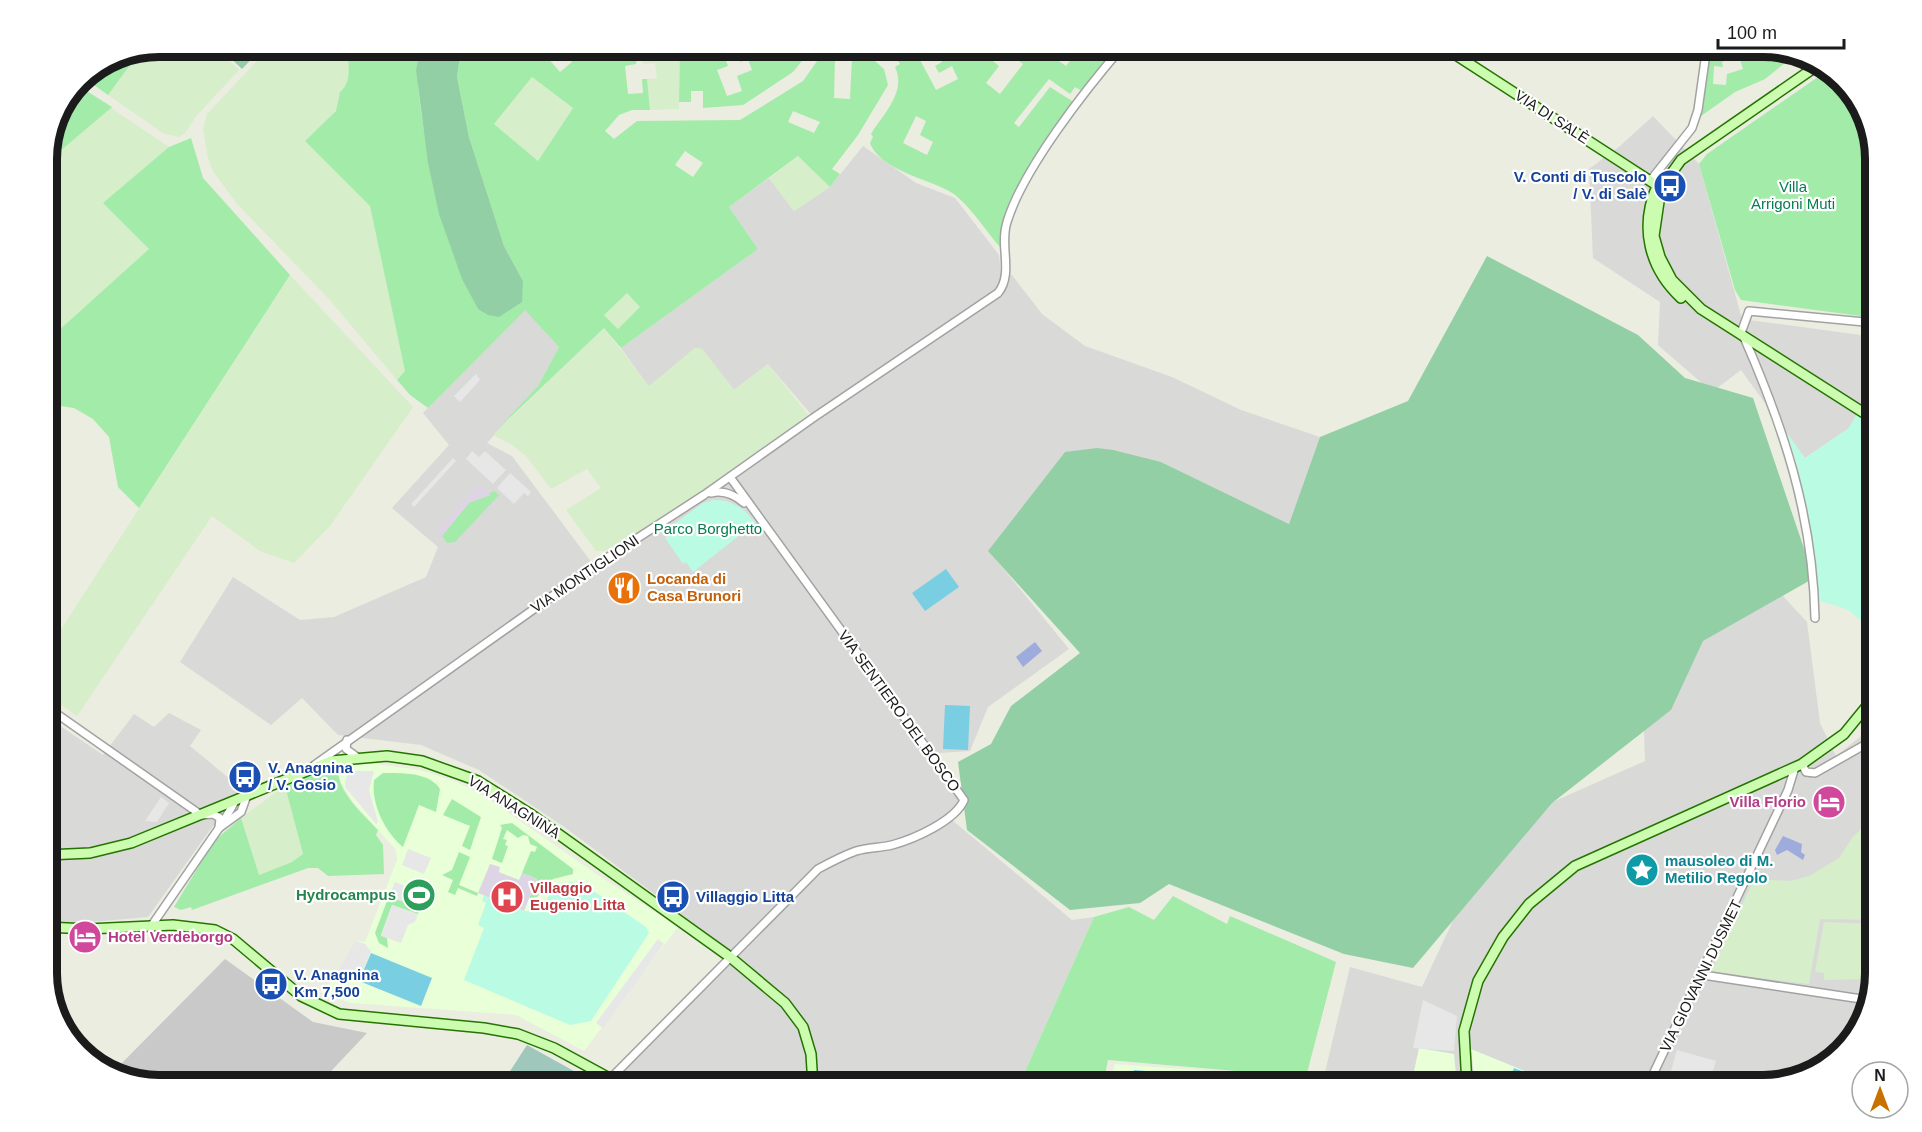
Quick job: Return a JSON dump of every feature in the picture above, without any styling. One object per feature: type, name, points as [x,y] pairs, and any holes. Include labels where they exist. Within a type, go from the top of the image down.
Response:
[{"type":"main road","name":"VIA DI SALÈ","points":[[1459,57],[1656,185]]},
{"type":"main road","points":[[1811,70],[1681,160],[1666,173],[1656,185],[1647,215],[1648,242],[1653,260],[1668,286],[1684,300],[1742,334],[1865,414]]},
{"type":"main road","points":[[1466,1075],[1464,1031],[1478,981],[1503,937],[1529,904],[1575,866],[1799,765],[1844,734],[1865,708]]},
{"type":"main road","name":"VIA ANAGNINA","points":[[57,855],[77,855],[108,850],[234,803],[331,761],[387,756],[422,761],[478,781],[529,813],[730,957],[785,1003],[803,1027],[810,1054],[812,1075]]},
{"type":"main road","points":[[57,928],[80,930],[152,925],[215,930],[233,939],[301,996],[339,1014],[484,1028],[518,1034],[554,1048],[603,1075]]},
{"type":"street","name":"VIA MONTIGLIONI","points":[[309,769],[348,738],[596,565],[704,495],[813,417],[998,293],[1005,284],[1007,276],[1004,256],[1006,225],[1023,186],[1083,95],[1114,57]]},
{"type":"street","points":[[1656,185],[1692,128],[1698,110],[1705,57]]},
{"type":"street","points":[[1815,618],[1814,578],[1809,538],[1792,460],[1774,404],[1742,334],[1749,311],[1865,322]]},
{"type":"street","name":"VIA SENTIERO DEL BOSCO","points":[[614,1075],[818,869],[839,857],[871,847],[892,845],[948,820],[960,810],[964,800],[730,477]]},
{"type":"street","name":"VIA SENTIERO DEL BOSCO","points":[[704,495],[718,492],[736,496],[753,511]]},
{"type":"street","points":[[57,714],[201,815],[213,814],[220,818],[219,828]]},
{"type":"street","points":[[348,738],[346,749],[357,757]]},
{"type":"street","points":[[1799,765],[1806,772],[1815,773],[1865,745]]},
{"type":"street","name":"VIA GIOVANNI DUSMET","points":[[1653,1075],[1703,975],[1799,765]]},
{"type":"street","points":[[219,828],[239,814],[246,798]]},
{"type":"street","points":[[152,925],[234,803]]},
{"type":"street","points":[[1703,975],[1862,999]]},
{"type":"shaded area","points":[[225,57],[239,70],[197,115],[185,133],[179,137],[163,133],[108,95],[133,61],[139,59]]},
{"type":"shaded area","points":[[229,57],[253,57],[242,69]]},
{"type":"shaded area","points":[[261,57],[348,57],[350,71],[346,87],[339,96],[336,111],[305,141],[370,205],[405,371],[397,380],[329,299],[237,204],[213,171],[208,158],[203,129],[207,114]]},
{"type":"shaded area","points":[[419,57],[460,57],[457,77],[469,137],[504,246],[523,281],[522,302],[499,317],[488,315],[478,309],[462,279],[439,214],[428,163],[416,70]]},
{"type":"shaded area","points":[[642,57],[680,57],[679,109],[650,110],[647,79],[657,78],[655,63],[643,64]]},
{"type":"shaded area","points":[[532,77],[573,108],[538,161],[494,124]]},
{"type":"shaded area","points":[[84,90],[169,147],[104,203],[149,249],[57,332],[57,152],[65,120],[74,102]]},
{"type":"shaded area","points":[[1653,116],[1699,164],[1742,319],[1865,336],[1865,410],[1861,407],[1849,428],[1805,458],[1741,370],[1712,392],[1658,345],[1660,302],[1593,258],[1589,169],[1620,146]]},
{"type":"shaded area","points":[[863,146],[916,183],[955,198],[999,255],[1001,274],[1012,275],[1042,314],[1085,346],[1172,377],[1241,410],[1320,437],[1289,524],[1161,462],[1065,452],[989,551],[1069,649],[988,707],[970,751],[924,754],[960,801],[946,815],[1072,920],[1094,917],[1023,1075],[617,1075],[611,1072],[731,951],[563,826],[479,770],[421,745],[338,735],[302,698],[271,725],[180,662],[233,577],[300,620],[334,617],[426,577],[438,547],[392,508],[449,445],[423,413],[525,309],[559,347],[538,386],[487,443],[512,456],[598,571],[740,475],[815,419],[768,364],[734,390],[702,349],[695,348],[649,387],[621,348],[758,249],[729,207],[769,178],[794,211],[830,187]]},
{"type":"shaded area","points":[[799,156],[830,187],[794,211],[769,178]]},
{"type":"shaded area","points":[[1487,256],[1638,335],[1685,378],[1753,398],[1814,578],[1703,641],[1671,710],[1552,803],[1413,968],[1344,954],[1169,884],[1140,903],[1070,910],[967,830],[958,762],[991,744],[1011,706],[1080,653],[988,551],[1065,452],[1097,448],[1161,462],[1289,524],[1320,437],[1408,401]]},
{"type":"shaded area","points":[[290,275],[413,407],[330,526],[294,563],[260,551],[212,516],[77,716],[57,702],[57,636]]},
{"type":"shaded area","points":[[627,293],[641,307],[618,329],[604,315]]},
{"type":"shaded area","points":[[604,328],[649,386],[695,348],[702,349],[734,390],[768,364],[808,415],[717,481],[619,545],[604,551],[596,551],[566,510],[601,488],[587,469],[551,489],[526,456],[493,435]]},
{"type":"shaded area","points":[[476,374],[480,380],[460,402],[454,396]]},
{"type":"shaded area","points":[[472,451],[479,457],[485,451],[506,470],[493,484],[466,459]]},
{"type":"shaded area","points":[[453,458],[456,461],[414,507],[411,504]]},
{"type":"shaded area","points":[[510,473],[531,492],[528,496],[524,493],[514,504],[497,488]]},
{"type":"shaded area","points":[[479,484],[491,495],[469,503],[442,536],[436,531]]},
{"type":"shaded area","points":[[946,569],[959,587],[925,611],[912,593]]},
{"type":"shaded area","points":[[1768,580],[1807,622],[1820,723],[1836,756],[1865,733],[1865,973],[1862,1000],[1844,1035],[1825,1054],[1814,1061],[1790,1072],[1776,1074],[1324,1075],[1350,967],[1422,987],[1457,912],[1530,812],[1645,761],[1644,730],[1671,710],[1674,635]]},
{"type":"shaded area","points":[[1035,642],[1042,651],[1023,667],[1016,657]]},
{"type":"shaded area","points":[[945,705],[970,706],[968,750],[943,749]]},
{"type":"shaded area","points":[[169,713],[201,730],[190,746],[237,785],[236,811],[212,827],[148,917],[68,924],[57,920],[57,724],[103,755],[134,714],[154,727]]},
{"type":"shaded area","name":"Villaggio Eugenio Litta","points":[[361,762],[420,770],[457,782],[484,796],[678,927],[584,1051],[516,1015],[351,1003],[320,992],[333,980],[355,941],[365,942],[397,860],[396,850],[353,802],[340,782],[337,764]]},
{"type":"shaded area","points":[[351,771],[374,771],[369,790],[378,822],[376,824],[345,787],[346,778]]},
{"type":"shaded area","points":[[285,786],[303,854],[292,862],[258,875],[241,818]]},
{"type":"shaded area","points":[[161,797],[169,803],[157,822],[145,821]]},
{"type":"shaded area","points":[[1865,825],[1865,920],[1820,919],[1809,984],[1711,972],[1754,879],[1791,881],[1809,876],[1839,858],[1852,838]]},
{"type":"shaded area","points":[[1783,836],[1802,844],[1801,852],[1805,855],[1803,860],[1787,850],[1777,855],[1775,850]]},
{"type":"shaded area","points":[[408,849],[431,858],[424,874],[402,865]]},
{"type":"shaded area","points":[[490,864],[500,867],[499,872],[519,880],[522,873],[537,879],[524,911],[478,893]]},
{"type":"shaded area","points":[[395,882],[413,889],[411,894],[424,899],[420,908],[396,899],[387,901]]},
{"type":"shaded area","points":[[392,905],[418,914],[415,922],[408,925],[401,943],[381,936]]},
{"type":"shaded area","points":[[1824,922],[1865,924],[1865,979],[1824,980],[1824,973],[1815,972]]},
{"type":"shaded area","points":[[658,939],[664,944],[603,1028],[596,1023]]},
{"type":"shaded area","points":[[355,941],[365,944],[371,951],[359,981],[333,980]]},
{"type":"shaded area","points":[[371,953],[432,978],[421,1006],[359,981]]},
{"type":"shaded area","points":[[225,959],[313,1022],[367,1033],[327,1075],[159,1075],[132,1072],[119,1066]]},
{"type":"shaded area","points":[[1423,1000],[1457,1016],[1454,1051],[1413,1048]]},
{"type":"shaded area","points":[[527,1045],[581,1075],[508,1075]]},
{"type":"shaded area","points":[[1419,1048],[1454,1054],[1456,1075],[1413,1075]]},
{"type":"shaded area","points":[[1471,1049],[1535,1075],[1474,1075]]},
{"type":"shaded area","points":[[1677,1050],[1716,1061],[1711,1075],[1670,1074]]},
{"type":"shaded area","points":[[1115,1064],[1267,1075],[1112,1075]]},
{"type":"shaded area","points":[[1514,1068],[1531,1075],[1511,1075]]},
{"type":"shaded area","points":[[1134,1070],[1191,1075],[1134,1075]]},
{"type":"green space","points":[[348,57],[420,57],[418,86],[436,196],[449,242],[478,309],[523,281],[504,246],[469,137],[457,77],[460,57],[547,57],[560,72],[572,62],[568,57],[637,57],[636,64],[625,66],[628,94],[643,93],[642,79],[647,79],[650,110],[632,110],[619,115],[605,131],[614,139],[637,121],[740,120],[803,81],[820,57],[835,57],[870,57],[884,69],[888,85],[858,135],[832,169],[840,174],[830,187],[798,156],[729,207],[758,249],[621,348],[604,328],[499,428],[538,386],[559,347],[525,310],[428,408],[410,395],[397,380],[405,371],[370,206],[305,141],[336,111],[340,92],[347,83]],"holes":[[[835,57],[852,58],[850,99],[834,98]],[[532,77],[573,108],[538,161],[494,124]],[[793,111],[820,122],[814,133],[788,122]],[[685,151],[703,163],[693,177],[675,165]],[[627,293],[640,307],[618,329],[604,315]]]},
{"type":"green space","points":[[680,57],[725,57],[728,66],[717,70],[727,96],[742,91],[737,76],[752,70],[748,59],[740,62],[738,57],[805,57],[793,72],[743,105],[703,108],[703,91],[691,91],[691,102],[679,102]]},
{"type":"green space","points":[[892,57],[921,57],[919,58],[936,90],[958,79],[952,66],[939,73],[935,66],[942,62],[939,57],[988,57],[999,66],[986,83],[1000,94],[1023,64],[1014,57],[1053,57],[1066,66],[1073,57],[1108,57],[1082,91],[1075,87],[1070,94],[1049,79],[1014,123],[1019,127],[1050,87],[1072,101],[1072,106],[1017,190],[1003,227],[1000,247],[956,196],[893,166],[875,152],[870,143],[873,137],[871,134],[892,102],[898,85],[895,67],[900,64],[896,58]],"holes":[[[916,116],[926,121],[920,135],[933,142],[927,155],[903,143]]]},
{"type":"green space","points":[[1709,57],[1728,57],[1729,59],[1722,62],[1723,67],[1714,66],[1713,84],[1726,85],[1727,74],[1743,69],[1739,57],[1789,60],[1765,79],[1735,92],[1701,116]]},
{"type":"green space","points":[[133,61],[108,95],[91,83],[102,74]]},
{"type":"green space","name":"Villa Arrigoni Muti","points":[[1821,75],[1835,87],[1844,97],[1857,120],[1862,132],[1865,152],[1865,317],[1741,300],[1735,290],[1699,164],[1707,154]]},
{"type":"green space","points":[[85,90],[112,107],[57,154],[65,120],[74,102]]},
{"type":"green space","points":[[191,138],[203,178],[290,275],[139,508],[118,487],[109,437],[93,419],[74,408],[57,405],[57,332],[149,249],[103,203],[169,147]]},
{"type":"green space","points":[[1857,414],[1865,420],[1865,626],[1846,609],[1819,601],[1796,461],[1786,432],[1805,458],[1849,428]]},
{"type":"green space","points":[[494,491],[499,495],[455,542],[447,543],[442,536],[469,503]]},
{"type":"green space","name":"Parco Borghetto","points":[[713,500],[726,501],[738,506],[755,523],[693,572],[686,562],[683,564],[665,538],[674,531],[671,526],[703,503]]},
{"type":"green space","points":[[337,764],[345,792],[378,830],[376,835],[383,845],[384,874],[328,876],[318,868],[308,868],[192,910],[191,907],[181,910],[174,907],[214,841],[241,818],[259,875],[292,862],[303,854],[285,786],[301,776]]},
{"type":"green space","points":[[383,773],[422,776],[435,783],[440,789],[436,812],[419,805],[403,847],[390,834],[377,808],[374,780]]},
{"type":"green space","points":[[452,799],[481,817],[470,850],[462,846],[470,826],[443,815]]},
{"type":"green space","points":[[512,823],[573,869],[573,874],[553,879],[537,897],[529,899],[537,879],[522,873],[531,851],[535,852],[537,847],[530,844],[528,836],[523,835],[518,838],[507,830],[503,839],[507,840],[505,845],[508,846],[502,863],[492,859],[502,828],[500,825]]},
{"type":"green space","points":[[459,852],[470,857],[459,885],[478,893],[477,896],[458,888],[455,895],[448,892],[453,880],[442,875],[452,870]]},
{"type":"green space","points":[[572,882],[586,886],[646,927],[649,933],[591,1021],[570,1025],[464,980],[484,928],[478,925],[486,903],[482,901],[484,895],[525,911],[537,908],[558,888]]},
{"type":"green space","points":[[1173,896],[1227,924],[1230,916],[1336,962],[1307,1075],[1108,1060],[1105,1075],[1023,1075],[1094,917],[1129,907],[1154,920]]},
{"type":"green space","points":[[396,899],[420,908],[418,914],[392,905],[381,935],[387,938],[388,948],[379,943],[375,933],[387,901]]},
{"type":"place","name":"V. Conti di Tuscolo / V. di Salè","points":[[1670,186]]},
{"type":"place","name":"Locanda di Casa Brunori","points":[[624,588]]},
{"type":"place","name":"V. Anagnina / V. Gosio","points":[[245,777]]},
{"type":"place","name":"Villa Florio","points":[[1829,802]]},
{"type":"place","name":"mausoleo di M. Metilio Regolo","points":[[1642,870]]},
{"type":"place","name":"Hydrocampus","points":[[419,895]]},
{"type":"place","name":"Villaggio Eugenio Litta","points":[[507,897]]},
{"type":"place","name":"Villaggio Litta","points":[[673,897]]},
{"type":"place","name":"Hotel Verdeborgo","points":[[85,937]]},
{"type":"place","name":"V. Anagnina Km 7,500","points":[[271,984]]}]
